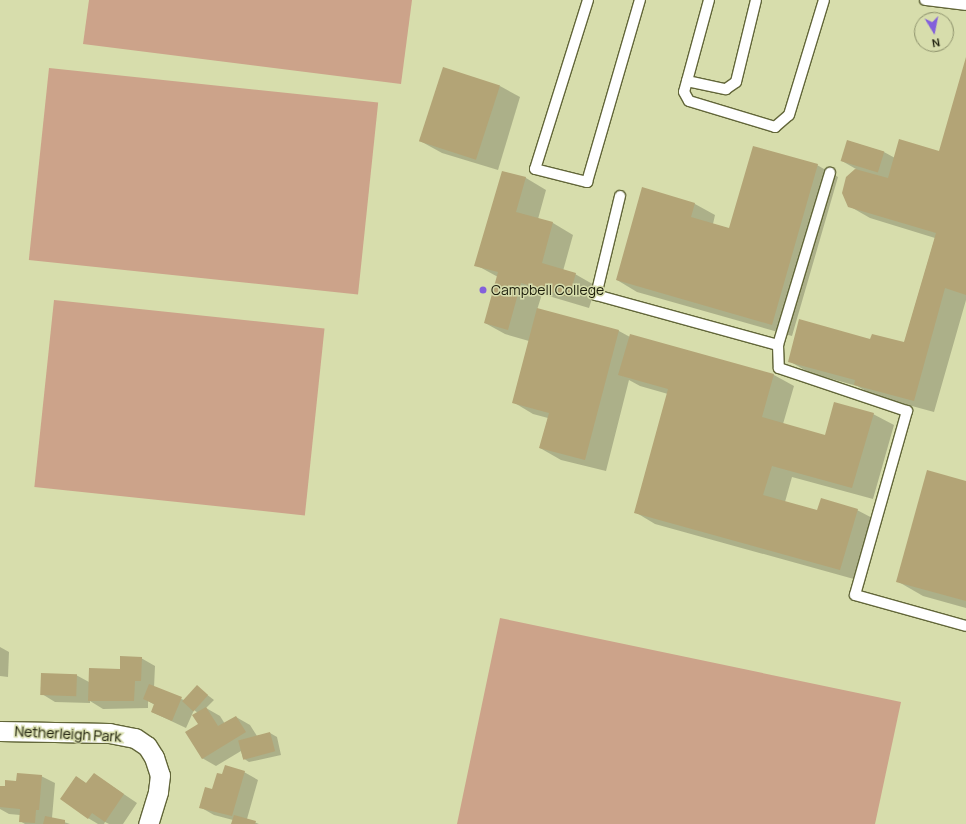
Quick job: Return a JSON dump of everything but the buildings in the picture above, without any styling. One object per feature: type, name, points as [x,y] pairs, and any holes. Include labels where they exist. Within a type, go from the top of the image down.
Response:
[{"type":"street","name":"Netherleigh Park","points":[[0,731],[109,733],[135,738],[147,746],[154,757],[160,775],[158,792],[148,824]]},
{"type":"lane","points":[[588,0],[535,169],[587,182],[640,0]]},
{"type":"lane","points":[[709,0],[684,92],[689,101],[775,127],[789,115],[824,0]]},
{"type":"lane","points":[[687,81],[726,89],[736,82],[756,0]]},
{"type":"lane","points":[[925,0],[966,5]]},
{"type":"lane","points":[[830,173],[778,345],[779,368],[907,411],[855,595],[966,626]]},
{"type":"lane","points":[[620,196],[596,295],[778,345]]},
{"type":"shaded area","points":[[89,0],[412,0],[401,84],[83,44]]},
{"type":"shaded area","points":[[49,68],[378,103],[358,295],[29,260]]},
{"type":"shaded area","points":[[54,300],[325,328],[305,515],[34,487]]},
{"type":"shaded area","points":[[500,618],[901,702],[875,824],[457,824]]},
{"type":"place","name":"Campbell College","points":[[483,290]]}]
